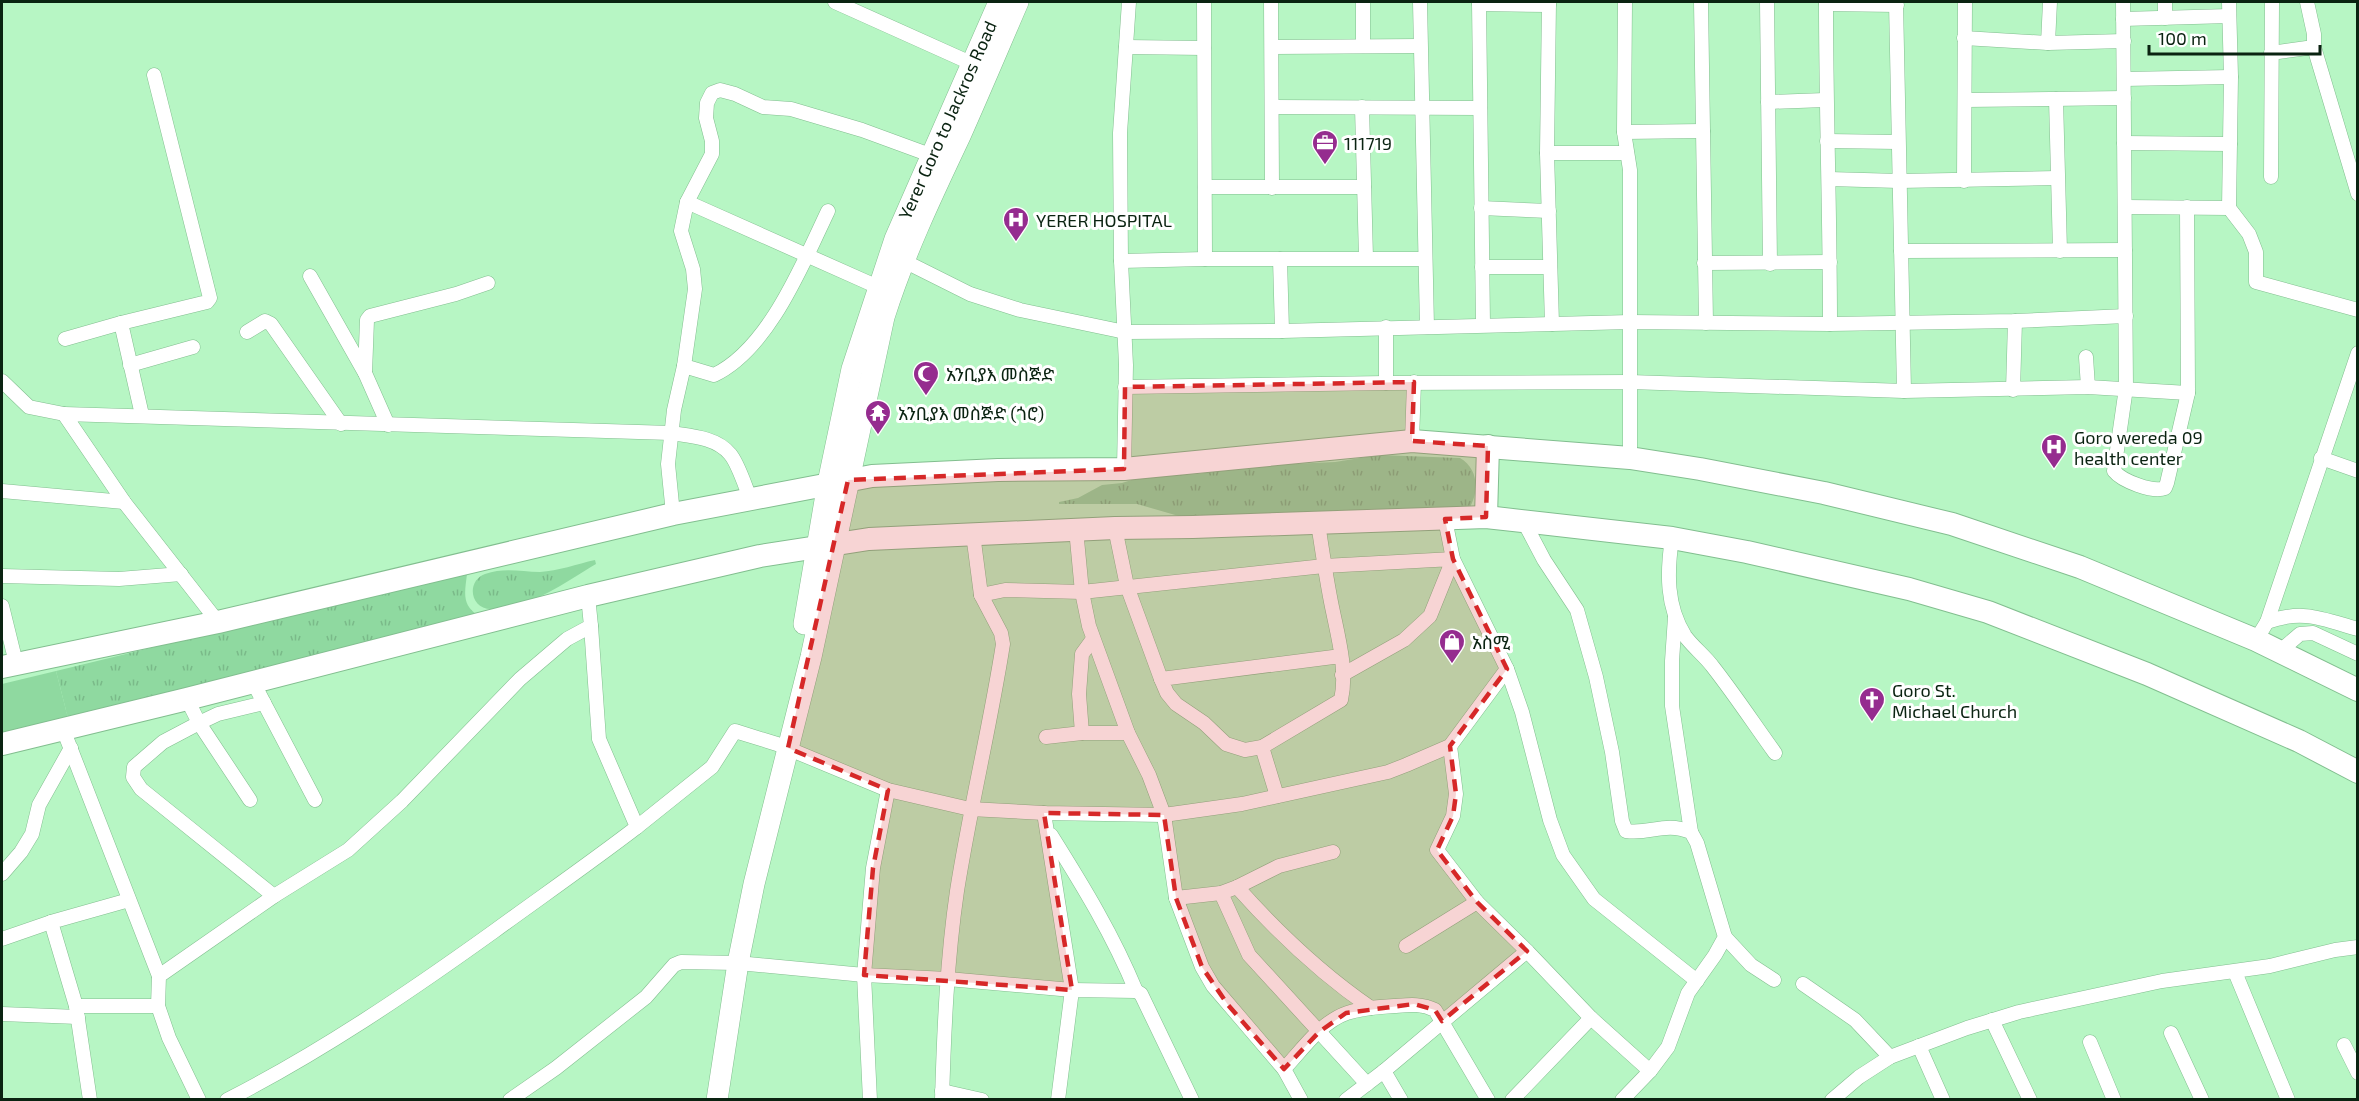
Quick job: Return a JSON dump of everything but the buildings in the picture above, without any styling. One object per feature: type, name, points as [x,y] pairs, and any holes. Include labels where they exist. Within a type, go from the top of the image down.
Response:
[{"type":"highway","points":[[9,665],[218,622],[673,514],[872,476],[975,471],[1124,469],[1412,441],[1630,458],[1824,493],[1952,524],[2261,631],[2279,652],[2358,690]]},
{"type":"highway","points":[[1486,517],[1488,446]]},
{"type":"highway","points":[[2,744],[67,739],[188,699],[588,596],[760,556],[869,539],[1076,529],[1486,517],[1672,538],[1747,552],[1909,589],[1988,612],[2147,674],[2299,741],[2358,772]]},
{"type":"main road","name":"Yerer Goro to Jackros Road","points":[[838,482],[852,369],[878,287],[895,239],[1002,2]]},
{"type":"main road","points":[[702,1100],[731,963],[782,746],[797,663],[827,547],[838,482],[885,317],[904,261],[1002,2]]},
{"type":"main road","points":[[717,1100],[731,963]]},
{"type":"street","points":[[835,2],[973,64]]},
{"type":"street","points":[[1124,469],[1125,332],[1121,261],[1119,133],[1129,2]]},
{"type":"street","points":[[1204,2],[1205,259]]},
{"type":"street","points":[[1271,2],[1272,188]]},
{"type":"street","points":[[1363,2],[1363,46]]},
{"type":"street","points":[[1420,2],[1427,327]]},
{"type":"street","points":[[1483,325],[1479,2],[1549,3],[1547,153],[1552,324]]},
{"type":"street","points":[[1625,2],[1624,132],[1630,170],[1628,214],[1630,458]]},
{"type":"street","points":[[1701,2],[1706,322]]},
{"type":"street","points":[[1767,2],[1770,264]]},
{"type":"street","points":[[1964,181],[1965,2]]},
{"type":"street","points":[[2048,43],[2050,2]]},
{"type":"street","points":[[2123,2],[2126,388],[2114,471],[2118,476],[2155,490],[2165,488],[2167,483],[2188,393],[2187,207]]},
{"type":"street","points":[[2165,2],[2165,18]]},
{"type":"street","points":[[2229,2],[2231,77],[2229,208],[2249,234],[2256,252],[2256,282],[2358,310]]},
{"type":"street","points":[[2271,177],[2272,2]]},
{"type":"street","points":[[2307,2],[2314,34],[2314,47],[2358,194]]},
{"type":"street","points":[[1830,324],[1829,179],[1825,100],[1826,3],[1896,3],[1904,391]]},
{"type":"street","points":[[2123,19],[2229,16]]},
{"type":"street","points":[[1964,38],[2048,43],[2124,41]]},
{"type":"street","points":[[1273,47],[1420,46]]},
{"type":"street","points":[[1126,47],[1204,48]]},
{"type":"street","points":[[2271,53],[2314,47]]},
{"type":"street","points":[[65,339],[207,302],[210,298],[154,75]]},
{"type":"street","points":[[2124,79],[2231,77]]},
{"type":"street","points":[[673,514],[668,464],[671,433],[684,366],[695,289],[693,269],[681,231],[687,201],[712,154],[712,141],[706,118],[707,103],[712,93],[720,90],[763,107],[791,109],[862,130],[933,156]]},
{"type":"street","points":[[1965,100],[2124,98]]},
{"type":"street","points":[[2056,99],[2060,251]]},
{"type":"street","points":[[1768,102],[1825,100]]},
{"type":"street","points":[[1273,107],[1480,108]]},
{"type":"street","points":[[1362,107],[1366,258]]},
{"type":"street","points":[[1624,132],[1703,131]]},
{"type":"street","points":[[1827,141],[1898,142]]},
{"type":"street","points":[[2124,143],[2230,144]]},
{"type":"street","points":[[1547,153],[1627,153]]},
{"type":"street","points":[[1829,179],[1899,182],[2057,178]]},
{"type":"street","points":[[1205,187],[1364,187]]},
{"type":"street","points":[[687,201],[878,287]]},
{"type":"street","points":[[2125,207],[2229,208]]},
{"type":"street","points":[[1481,208],[1549,211]]},
{"type":"street","points":[[684,366],[714,375],[724,370],[745,352],[763,331],[807,255],[828,211]]},
{"type":"street","points":[[1901,251],[2125,250]]},
{"type":"street","points":[[1121,261],[1366,258],[1425,260]]},
{"type":"street","points":[[1280,259],[1282,331]]},
{"type":"street","points":[[904,261],[970,294],[1020,310],[1125,332],[1282,331],[1630,322],[1902,323],[2126,316]]},
{"type":"street","points":[[1704,263],[1830,262]]},
{"type":"street","points":[[1482,267],[1550,267]]},
{"type":"street","points":[[310,276],[365,373],[388,425]]},
{"type":"street","points":[[365,373],[367,320],[370,316],[456,294],[488,283]]},
{"type":"street","points":[[247,332],[265,321],[272,324],[341,423]]},
{"type":"street","points":[[2013,390],[2015,321]]},
{"type":"street","points":[[121,323],[142,415]]},
{"type":"street","points":[[1386,327],[1386,382]]},
{"type":"street","points":[[130,365],[193,347]]},
{"type":"street","points":[[2261,631],[2358,353]]},
{"type":"street","points":[[2086,357],[2088,387]]},
{"type":"street","points":[[2,381],[29,407],[64,414],[671,433],[700,437],[730,454],[750,498]]},
{"type":"street","points":[[1125,387],[1386,382],[1630,382],[1904,391],[2088,387],[2188,393]]},
{"type":"street","points":[[1412,441],[1414,382]]},
{"type":"street","points":[[64,414],[124,502],[218,622]]},
{"type":"street","points":[[2320,458],[2358,471]]},
{"type":"street","points":[[2,491],[124,502]]},
{"type":"street","points":[[1445,519],[1453,559],[1507,669],[1522,712],[1550,820],[1563,855],[1594,899],[1697,981]]},
{"type":"street","points":[[1524,522],[1544,560],[1576,610],[1596,677],[1612,752],[1622,821],[1626,831],[1636,833],[1659,827],[1679,827],[1691,832]]},
{"type":"street","points":[[1115,528],[1127,586],[1167,693],[1176,704],[1204,723],[1226,744],[1245,750],[1262,747],[1341,700],[1341,656],[1318,523]]},
{"type":"street","points":[[1076,529],[1082,592],[1093,639],[1128,733],[1149,775],[1164,815],[1176,898],[1202,967],[1213,986],[1284,1069],[1301,1100]]},
{"type":"street","points":[[973,534],[981,595],[1001,633],[1002,644],[970,809],[957,894],[948,979],[942,1095],[982,1100]]},
{"type":"street","points":[[1672,538],[1668,569],[1669,590],[1675,615],[1686,637],[1712,665],[1775,753]]},
{"type":"street","points":[[981,595],[1005,590],[1082,592],[1324,566],[1453,559]]},
{"type":"street","points":[[1342,675],[1404,640],[1430,616],[1453,559]]},
{"type":"street","points":[[2,576],[119,579],[181,574]]},
{"type":"street","points":[[588,596],[595,706],[600,739],[637,827]]},
{"type":"street","points":[[2,606],[9,665]]},
{"type":"street","points":[[1675,615],[1672,706],[1691,832],[1697,843],[1725,937],[1751,965],[1774,980]]},
{"type":"street","points":[[2261,631],[2286,615],[2308,616],[2358,629]]},
{"type":"street","points":[[159,976],[274,896],[348,850],[402,801],[520,679],[567,639],[591,626]]},
{"type":"street","points":[[2279,652],[2300,634],[2313,633],[2358,654]]},
{"type":"street","points":[[1082,733],[1079,694],[1082,654],[1093,639]]},
{"type":"street","points":[[1161,679],[1341,656]]},
{"type":"street","points":[[227,1100],[312,1053],[385,1007],[546,894],[637,827],[712,767],[735,731],[782,746],[888,790],[970,809],[1164,815],[1242,804],[1388,772],[1450,746],[1507,669]]},
{"type":"street","points":[[253,682],[315,800]]},
{"type":"street","points":[[188,699],[199,723],[250,800]]},
{"type":"street","points":[[264,702],[218,714],[163,742],[134,767],[134,777],[141,789],[274,896]]},
{"type":"street","points":[[1046,737],[1082,733],[1128,733]]},
{"type":"street","points":[[2,874],[21,852],[32,834],[39,805],[67,739]]},
{"type":"street","points":[[67,739],[159,976],[158,1006],[169,1038],[199,1100]]},
{"type":"street","points":[[1450,746],[1456,794],[1453,816],[1437,850],[1477,902],[1591,1018],[1650,1071]]},
{"type":"street","points":[[1262,747],[1277,796]]},
{"type":"street","points":[[870,1100],[864,975],[873,868],[888,790]]},
{"type":"street","points":[[1044,813],[1072,990],[1058,1100]]},
{"type":"street","points":[[1046,828],[1095,906],[1118,948],[1136,991],[1145,1000],[1192,1100]]},
{"type":"street","points":[[1176,898],[1221,893],[1279,866],[1333,852]]},
{"type":"street","points":[[1237,887],[1266,920],[1333,982],[1371,1008]]},
{"type":"street","points":[[1221,893],[1249,955],[1367,1084]]},
{"type":"street","points":[[2,939],[51,922],[129,900]]},
{"type":"street","points":[[1406,946],[1477,902]]},
{"type":"street","points":[[51,922],[77,1011],[90,1100]]},
{"type":"street","points":[[1622,1100],[1650,1071],[1668,1047],[1688,993],[1725,937]]},
{"type":"street","points":[[1832,1100],[1859,1077],[1890,1057],[1992,1020],[2079,997],[2162,981],[2270,966],[2335,950],[2358,947]]},
{"type":"street","points":[[1346,1100],[1527,951]]},
{"type":"street","points":[[510,1100],[556,1068],[646,997],[674,965],[688,961],[1072,990],[1136,991]]},
{"type":"street","points":[[2235,972],[2288,1100]]},
{"type":"street","points":[[1803,984],[1855,1020],[1890,1057]]},
{"type":"street","points":[[1284,1069],[1318,1032],[1346,1013],[1414,1004],[1435,1010],[1488,1100]]},
{"type":"street","points":[[2,1014],[158,1006]]},
{"type":"street","points":[[1512,1100],[1591,1018]]},
{"type":"street","points":[[1992,1020],[2030,1100]]},
{"type":"street","points":[[2171,1033],[2202,1100]]},
{"type":"street","points":[[2090,1041],[2114,1100]]},
{"type":"street","points":[[2344,1045],[2358,1073]]},
{"type":"street","points":[[1919,1046],[1943,1100]]},
{"type":"street","points":[[1384,1071],[1401,1100]]},
{"type":"highlighted area","points":[[1414,382],[1412,441],[1488,446],[1486,517],[1445,519],[1453,559],[1507,669],[1450,746],[1456,794],[1453,816],[1437,850],[1477,902],[1527,951],[1442,1021],[1435,1010],[1414,1004],[1346,1013],[1319,1032],[1284,1069],[1228,1005],[1202,967],[1176,898],[1164,815],[1044,813],[1072,990],[864,975],[873,868],[888,790],[788,748],[848,480],[1124,469],[1125,387]]},
{"type":"green space","points":[[1379,455],[1460,458],[1474,474],[1476,488],[1469,509],[1196,521],[1137,504],[1059,504],[1059,502],[1078,498],[1102,485],[1122,483],[1144,476],[1198,474],[1249,466],[1335,462]]},
{"type":"green space","points":[[595,560],[596,564],[559,587],[519,605],[484,608],[475,600],[473,594],[475,582],[485,574],[492,572],[506,570],[540,572]]},
{"type":"green space","points":[[463,572],[467,574],[465,592],[467,603],[479,616],[68,718],[56,671]]},
{"type":"green space","points":[[56,671],[68,718],[2,734],[2,684]]},
{"type":"place","name":"111719","points":[[1325,166]]},
{"type":"place","name":"YERER HOSPITAL","points":[[1016,243]]},
{"type":"place","name":"አንቢያእ መስጅድ","points":[[926,397]]},
{"type":"place","name":"አንቢያእ መስጅድ (ጎሮ)","points":[[878,436]]},
{"type":"place","name":"Goro wereda 09 health center","points":[[2054,470]]},
{"type":"place","name":"አስሚ","points":[[1452,665]]},
{"type":"place","name":"Goro St. Michael Church","points":[[1872,723]]}]
